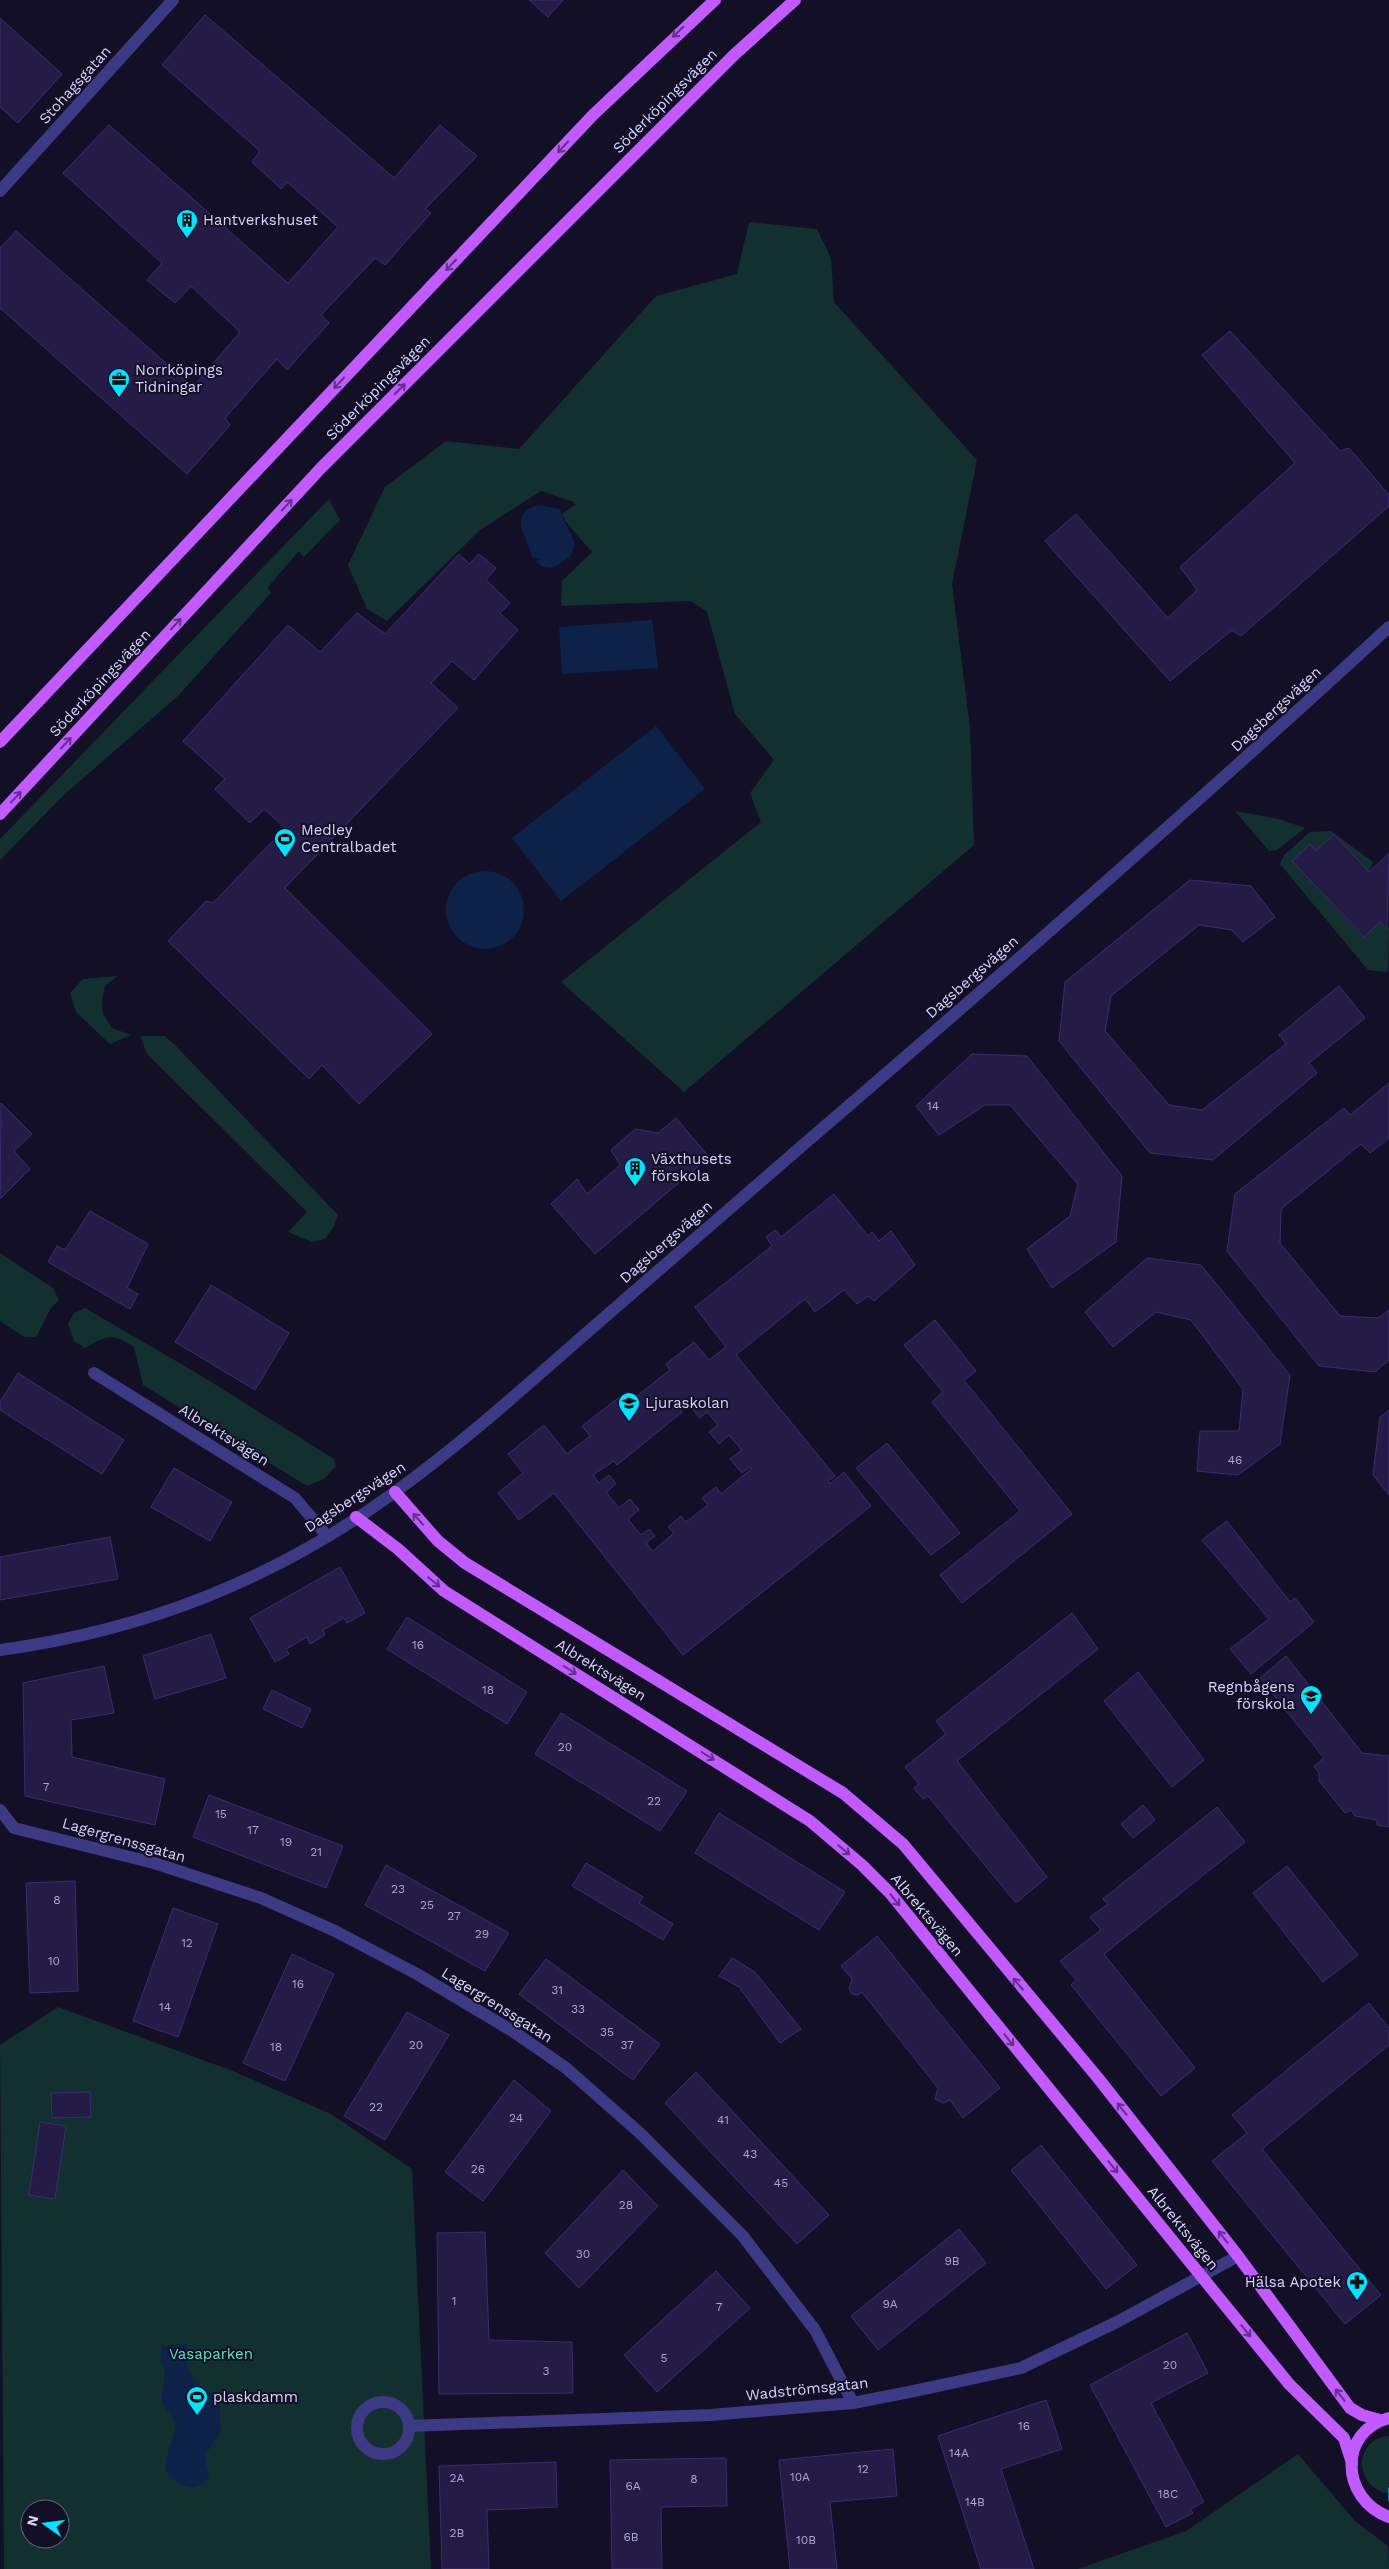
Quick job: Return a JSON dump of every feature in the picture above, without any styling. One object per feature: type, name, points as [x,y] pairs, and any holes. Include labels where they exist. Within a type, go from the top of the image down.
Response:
[{"type":"main road","name":"Söderköpingsvägen","points":[[0,742],[593,115],[715,0]]},
{"type":"main road","name":"Söderköpingsvägen","points":[[0,814],[321,468],[734,55],[795,0]]},
{"type":"main road","name":"Albrektsvägen","points":[[395,1492],[438,1541],[465,1563],[843,1793],[903,1844],[1098,2078],[1238,2256],[1350,2408],[1362,2414],[1385,2419]]},
{"type":"main road","name":"Albrektsvägen","points":[[356,1517],[398,1549],[444,1591],[810,1821],[862,1865],[890,1893],[1289,2384],[1344,2438],[1352,2463],[1352,2477],[1357,2492],[1365,2504],[1389,2517]]},
{"type":"main road","points":[[1352,2463],[1356,2445],[1366,2430],[1385,2419]]},
{"type":"street","name":"Stohagsgatan","points":[[0,191],[173,0]]},
{"type":"street","name":"Dagsbergsvägen","points":[[0,1650],[55,1642],[143,1621],[193,1603],[256,1575],[326,1536],[395,1492],[524,1390],[1239,765],[1389,627]]},
{"type":"street","name":"Albrektsvägen","points":[[94,1373],[295,1498],[326,1536]]},
{"type":"street","name":"Lagergrenssgatan","points":[[0,1810],[14,1828],[154,1863],[260,1898],[335,1931],[417,1974],[566,2068],[642,2134],[742,2235],[815,2330],[853,2403]]},
{"type":"street","name":"Wadströmsgatan","points":[[409,2426],[701,2416],[853,2403],[1021,2368],[1117,2322],[1202,2278],[1238,2256]]},
{"type":"street","points":[[385,2402],[401,2409],[409,2426],[403,2445],[388,2454],[370,2451],[358,2438],[357,2430],[362,2413],[376,2403],[385,2402]]},
{"type":"green space","points":[[749,222],[817,229],[831,258],[834,302],[977,460],[952,584],[970,728],[974,845],[684,1092],[561,982],[761,822],[750,793],[774,760],[735,714],[707,612],[691,601],[561,606],[562,581],[592,552],[565,521],[562,514],[575,505],[574,502],[541,491],[480,530],[387,621],[367,609],[348,565],[385,487],[446,441],[519,449],[656,296],[737,274]]},
{"type":"green space","points":[[329,499],[340,520],[304,557],[299,551],[268,587],[271,593],[178,696],[66,793],[0,860],[0,839]]},
{"type":"green space","points":[[1235,811],[1279,819],[1305,828],[1277,850],[1269,851]]},
{"type":"green space","points":[[1331,831],[1373,862],[1369,872],[1334,834],[1316,851],[1310,845],[1292,861],[1363,937],[1380,922],[1387,929],[1389,928],[1388,972],[1368,970],[1280,864],[1284,855],[1310,832]]},
{"type":"green space","points":[[117,976],[105,986],[102,1000],[103,1014],[112,1028],[131,1035],[110,1044],[76,1012],[70,993],[83,979]]},
{"type":"green space","points":[[140,1036],[165,1036],[175,1045],[338,1215],[334,1226],[325,1239],[312,1242],[288,1232],[307,1212],[147,1054]]},
{"type":"green space","points":[[0,1253],[53,1288],[59,1300],[51,1308],[36,1337],[24,1337],[0,1321]]},
{"type":"green space","points":[[85,1308],[200,1375],[334,1459],[336,1466],[324,1479],[307,1486],[143,1385],[134,1347],[120,1339],[109,1337],[85,1348],[74,1341],[68,1324],[74,1313]]},
{"type":"green space","name":"Vasaparken","points":[[58,2007],[233,2071],[331,2114],[412,2169],[431,2569],[4,2569],[0,2045]]},
{"type":"green space","points":[[1389,2436],[1389,2494],[1377,2490],[1369,2482],[1364,2473],[1362,2463],[1369,2445],[1377,2439]]},
{"type":"green space","points":[[1298,2454],[1355,2521],[1388,2546],[1389,2569],[1078,2569],[1186,2531]]},
{"type":"water","points":[[539,505],[560,509],[563,520],[573,538],[574,548],[571,555],[553,568],[543,567],[535,561],[541,559],[532,557],[522,527],[521,520],[523,514]]},
{"type":"water","points":[[652,620],[658,668],[562,674],[559,627]]},
{"type":"water","points":[[656,726],[705,789],[561,901],[512,838]]},
{"type":"water","points":[[485,871],[500,874],[513,882],[521,895],[524,910],[521,925],[513,938],[500,946],[485,949],[470,946],[457,938],[449,925],[446,910],[449,895],[457,882],[470,874]]},
{"type":"water","name":"plaskdamm","points":[[187,2343],[187,2363],[193,2380],[215,2396],[219,2404],[221,2430],[205,2456],[209,2476],[204,2482],[194,2487],[184,2486],[169,2476],[166,2470],[167,2455],[175,2432],[175,2425],[174,2419],[162,2402],[165,2380],[165,2371],[161,2360],[163,2346]]},
{"type":"building","points":[[529,0],[563,0],[548,17]]},
{"type":"building","name":"Hantverkshuset","points":[[205,15],[394,178],[440,125],[477,156],[425,209],[431,213],[385,265],[375,258],[321,315],[329,323],[287,370],[277,359],[225,418],[230,425],[187,474],[0,308],[0,248],[16,231],[193,387],[240,332],[191,286],[175,303],[147,280],[162,263],[63,173],[109,125],[288,283],[338,227],[287,182],[281,189],[252,162],[260,151],[162,65]]},
{"type":"building","points":[[0,18],[62,74],[18,123],[0,107]]},
{"type":"building","points":[[1230,331],[1340,451],[1349,448],[1389,495],[1389,506],[1241,636],[1232,630],[1170,681],[1045,541],[1076,514],[1168,618],[1197,590],[1180,567],[1295,463],[1202,355]]},
{"type":"building","name":"Medley Centralbadet","points":[[459,554],[469,564],[479,554],[496,568],[486,580],[510,603],[500,613],[518,630],[474,680],[452,661],[431,683],[458,708],[285,888],[432,1034],[359,1104],[322,1065],[309,1079],[168,941],[206,901],[213,903],[285,828],[264,809],[250,823],[215,789],[225,779],[183,741],[288,625],[320,652],[357,613],[385,634]]},
{"type":"building","points":[[1334,834],[1369,872],[1389,853],[1387,929],[1380,922],[1364,937],[1292,861],[1310,844],[1316,851]]},
{"type":"building","points":[[1190,880],[1251,886],[1275,917],[1243,942],[1232,930],[1199,925],[1111,996],[1105,1031],[1169,1105],[1202,1110],[1286,1044],[1279,1035],[1339,986],[1365,1018],[1309,1063],[1317,1073],[1213,1160],[1150,1153],[1059,1041],[1065,982]]},
{"type":"building","points":[[972,1054],[1027,1056],[1122,1176],[1116,1242],[1052,1288],[1027,1249],[1070,1216],[1078,1184],[1010,1105],[985,1105],[939,1135],[916,1106]]},
{"type":"building","points":[[1389,1083],[1389,1138],[1370,1153],[1361,1144],[1281,1209],[1280,1243],[1340,1316],[1378,1318],[1389,1310],[1389,1360],[1375,1372],[1319,1366],[1227,1251],[1235,1194],[1344,1108],[1350,1115]]},
{"type":"building","points":[[1,1103],[32,1134],[14,1151],[30,1169],[0,1199]]},
{"type":"building","name":"Växthusets förskola","points":[[676,1118],[709,1157],[595,1254],[551,1204],[577,1179],[587,1194],[620,1165],[611,1150],[635,1129],[658,1133]]},
{"type":"building","name":"Ljuraskolan","points":[[834,1194],[868,1236],[872,1232],[879,1241],[891,1231],[915,1265],[874,1301],[868,1296],[857,1304],[844,1290],[815,1312],[805,1299],[736,1355],[835,1476],[828,1481],[830,1484],[844,1472],[871,1506],[683,1655],[554,1493],[519,1520],[498,1493],[523,1473],[508,1454],[544,1425],[567,1454],[590,1436],[582,1426],[626,1392],[632,1400],[670,1370],[666,1364],[694,1342],[709,1360],[726,1347],[695,1307],[772,1246],[766,1237],[775,1230],[781,1237]],"holes":[[[694,1395],[698,1400],[690,1406],[700,1418],[707,1412],[718,1425],[709,1432],[719,1444],[729,1435],[742,1450],[730,1459],[742,1473],[750,1467],[751,1469],[721,1494],[716,1487],[702,1498],[708,1505],[686,1522],[681,1516],[668,1527],[674,1533],[653,1551],[646,1543],[655,1536],[649,1529],[641,1535],[628,1519],[639,1510],[630,1499],[619,1508],[606,1492],[616,1484],[609,1475],[599,1483],[593,1475],[614,1461],[617,1465],[682,1412],[679,1407]]]},
{"type":"building","points":[[90,1211],[148,1244],[127,1288],[138,1294],[130,1309],[48,1262],[57,1246],[65,1250]]},
{"type":"building","points":[[1147,1258],[1201,1265],[1290,1375],[1280,1444],[1238,1475],[1197,1471],[1200,1431],[1239,1431],[1243,1389],[1191,1320],[1156,1312],[1113,1347],[1085,1312]]},
{"type":"building","points":[[211,1285],[289,1333],[255,1390],[175,1342]]},
{"type":"building","points":[[935,1320],[976,1371],[964,1380],[1072,1514],[962,1603],[940,1575],[1020,1511],[932,1402],[943,1392],[904,1345]]},
{"type":"building","points":[[18,1373],[124,1440],[102,1474],[0,1410],[0,1402]]},
{"type":"building","points":[[1389,1410],[1389,1495],[1373,1475],[1380,1417]]},
{"type":"building","points":[[887,1443],[960,1533],[931,1555],[856,1468]]},
{"type":"building","points":[[174,1468],[232,1502],[210,1541],[151,1507]]},
{"type":"building","points":[[1227,1521],[1290,1602],[1295,1598],[1314,1622],[1251,1674],[1230,1649],[1269,1619],[1202,1540]]},
{"type":"building","points":[[110,1537],[118,1579],[0,1600],[0,1557]]},
{"type":"building","points":[[340,1567],[365,1613],[347,1623],[344,1618],[323,1630],[325,1635],[310,1644],[307,1637],[286,1649],[289,1654],[275,1662],[250,1618]]},
{"type":"building","points":[[1072,1613],[1098,1649],[957,1761],[1047,1877],[1016,1903],[928,1796],[923,1799],[914,1788],[919,1784],[905,1767],[946,1734],[936,1721]]},
{"type":"building","points":[[407,1617],[527,1692],[507,1724],[387,1649]]},
{"type":"building","points":[[211,1634],[226,1678],[155,1699],[143,1656]]},
{"type":"building","name":"Regnbågens förskola","points":[[1286,1656],[1362,1753],[1389,1756],[1389,1827],[1377,1825],[1377,1820],[1355,1816],[1351,1810],[1345,1813],[1319,1781],[1319,1773],[1314,1766],[1324,1758],[1260,1678]]},
{"type":"building","points":[[104,1666],[114,1713],[71,1720],[72,1757],[165,1779],[155,1825],[25,1796],[23,1683]]},
{"type":"building","points":[[1138,1672],[1204,1760],[1172,1787],[1104,1701]]},
{"type":"building","points":[[272,1690],[311,1709],[302,1728],[263,1709]]},
{"type":"building","points":[[561,1713],[687,1791],[660,1831],[535,1754]]},
{"type":"building","points":[[209,1795],[343,1846],[326,1888],[193,1837]]},
{"type":"building","points":[[1143,1805],[1155,1820],[1133,1838],[1121,1824]]},
{"type":"building","points":[[1217,1807],[1245,1842],[1104,1954],[1195,2068],[1161,2096],[1071,1985],[1076,1980],[1060,1961],[1101,1930],[1090,1917],[1108,1904],[1103,1899]]},
{"type":"building","points":[[719,1813],[845,1892],[819,1930],[695,1853]]},
{"type":"building","points":[[586,1863],[643,1897],[639,1903],[673,1924],[663,1940],[572,1886]]},
{"type":"building","points":[[386,1865],[509,1933],[485,1971],[365,1905]]},
{"type":"building","points":[[1287,1866],[1358,1955],[1323,1982],[1253,1893]]},
{"type":"building","points":[[75,1881],[78,1991],[30,1993],[26,1883]]},
{"type":"building","points":[[173,1908],[218,1924],[178,2037],[133,2021]]},
{"type":"building","points":[[877,1936],[1000,2088],[963,2118],[950,2100],[943,2103],[935,2099],[938,2088],[862,1992],[858,1995],[852,1994],[849,1989],[852,1979],[841,1966]]},
{"type":"building","points":[[292,1954],[334,1974],[285,2081],[243,2063]]},
{"type":"building","points":[[732,1958],[755,1972],[801,2029],[780,2043],[739,1987],[719,1976]]},
{"type":"building","points":[[546,1959],[660,2044],[633,2080],[519,1994]]},
{"type":"building","points":[[1369,2003],[1389,2028],[1389,2045],[1262,2149],[1381,2295],[1345,2324],[1212,2161],[1247,2133],[1232,2115]]},
{"type":"building","points":[[407,2012],[449,2035],[385,2140],[344,2116]]},
{"type":"building","points":[[696,2072],[829,2215],[797,2244],[665,2103]]},
{"type":"building","points":[[514,2080],[551,2111],[483,2201],[445,2172]]},
{"type":"building","points":[[90,2092],[91,2117],[52,2118],[51,2093]]},
{"type":"building","points":[[40,2122],[66,2126],[55,2199],[29,2195]]},
{"type":"building","points":[[1041,2145],[1137,2265],[1106,2289],[1011,2170]]},
{"type":"building","points":[[623,2170],[658,2206],[579,2288],[545,2253]]},
{"type":"building","points":[[959,2229],[986,2263],[878,2350],[851,2316]]},
{"type":"building","points":[[485,2232],[489,2340],[572,2342],[573,2393],[439,2394],[437,2233]]},
{"type":"building","points":[[716,2271],[750,2308],[657,2392],[624,2355]]},
{"type":"building","points":[[1187,2333],[1208,2373],[1151,2403],[1204,2502],[1190,2509],[1193,2513],[1166,2527],[1090,2385]]},
{"type":"building","points":[[1046,2400],[1062,2449],[1001,2469],[1034,2569],[981,2569],[938,2436]]},
{"type":"building","points":[[893,2449],[897,2496],[830,2502],[837,2569],[790,2569],[779,2460]]},
{"type":"building","points":[[726,2458],[727,2506],[661,2507],[662,2569],[612,2569],[610,2460]]},
{"type":"building","points":[[556,2462],[557,2507],[487,2510],[489,2569],[442,2569],[439,2466]]},
{"type":"tram line","points":[[1389,2488],[1389,2501]]},
{"type":"place","name":"Hantverkshuset","points":[[187,239]]},
{"type":"place","name":"Norrköpings Tidningar","points":[[119,398]]},
{"type":"place","name":"Medley Centralbadet","points":[[285,858]]},
{"type":"place","name":"Växthusets förskola","points":[[635,1187]]},
{"type":"place","name":"Ljuraskolan","points":[[629,1422]]},
{"type":"place","name":"Regnbågens förskola","points":[[1311,1715]]},
{"type":"place","name":"Hälsa Apotek","points":[[1357,2301]]},
{"type":"place","name":"plaskdamm","points":[[197,2416]]}]
